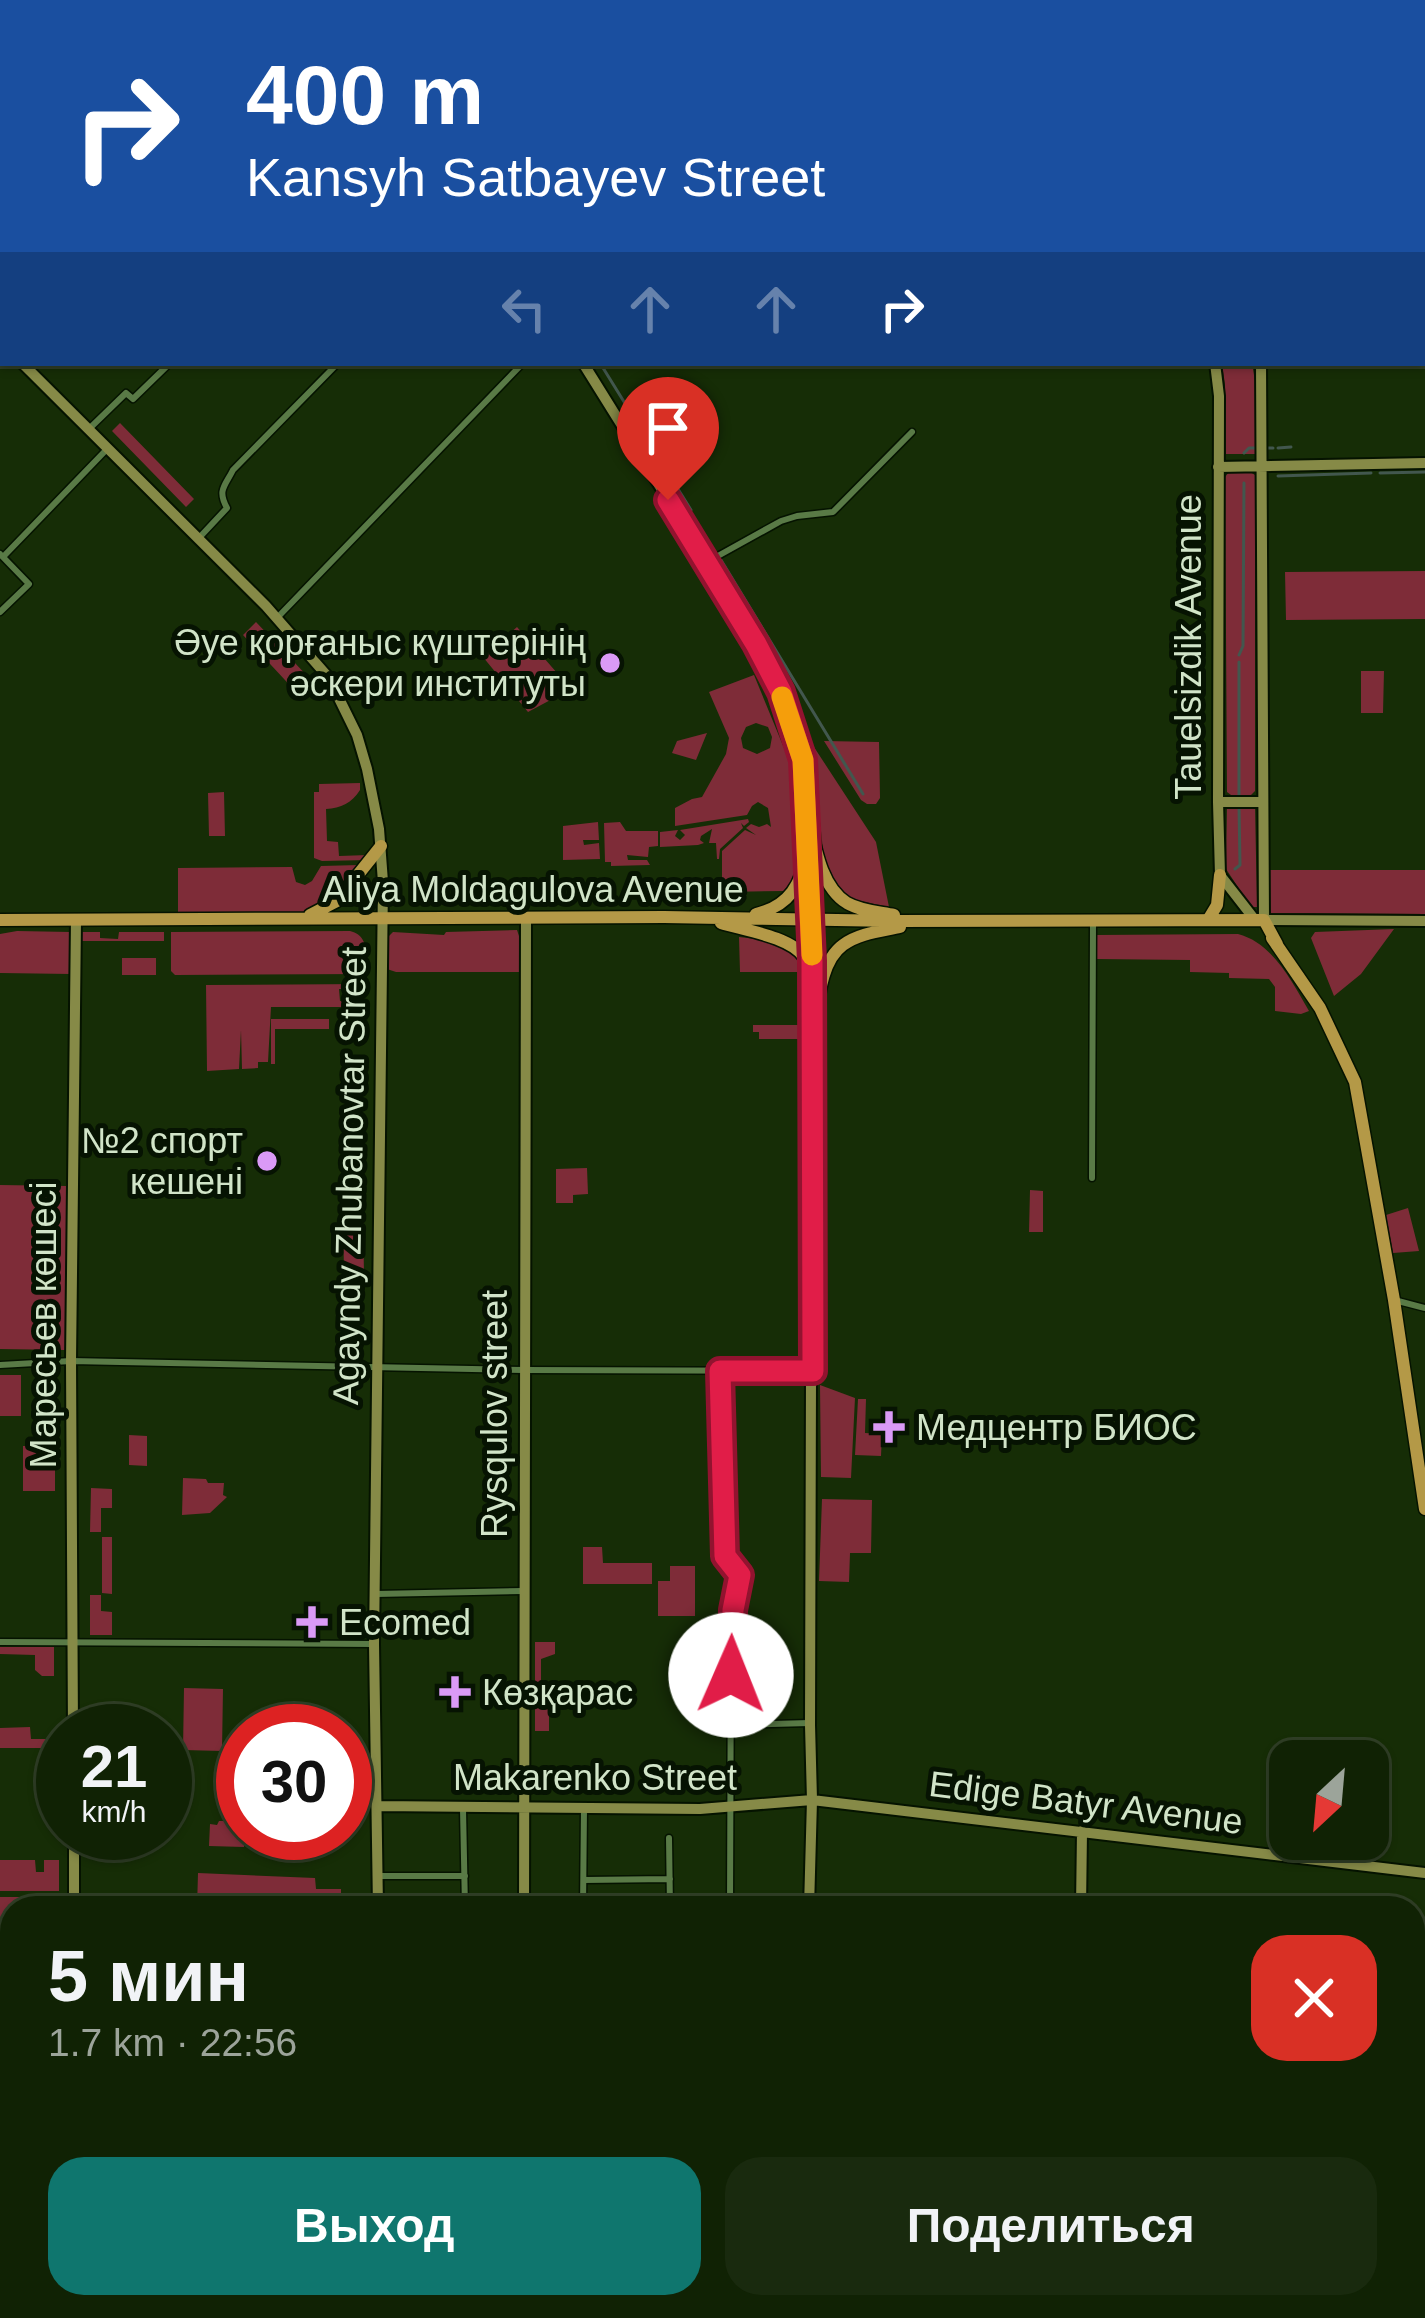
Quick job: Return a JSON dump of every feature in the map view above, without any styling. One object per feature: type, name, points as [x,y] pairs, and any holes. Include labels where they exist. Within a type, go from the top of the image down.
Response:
[{"type":"main road","points":[[806,808],[824,872],[844,901],[925,921]]},
{"type":"main road","points":[[299,919],[337,901],[381,846]]},
{"type":"main road","points":[[722,918],[760,914],[789,899],[802,877],[808,851]]},
{"type":"main road","points":[[1208,920],[1217,905],[1220,875]]},
{"type":"main road","points":[[703,918],[797,949],[809,964],[812,986]]},
{"type":"main road","name":"Aliya Moldagulova Avenue","points":[[0,920],[1259,920]]},
{"type":"main road","points":[[1259,920],[1323,1012],[1355,1082],[1412,1396],[1425,1509]]},
{"type":"main road","points":[[812,1039],[828,966],[837,950],[868,934],[925,921]]},
{"type":"street","name":"Agayndy Zhubanovtar Street","points":[[25,366],[277,617],[328,678],[357,735],[369,776],[381,846],[382,920],[374,1644],[378,1896]]},
{"type":"street","points":[[89,429],[126,393],[134,399],[167,366]]},
{"type":"street","points":[[198,539],[227,508],[221,487],[233,470],[335,366]]},
{"type":"street","points":[[277,617],[516,366]]},
{"type":"street","points":[[585,366],[756,644],[781,692],[803,760],[812,986],[809,1896]]},
{"type":"street","name":"Tauelsizdik Avenue","points":[[1215,366],[1220,875]]},
{"type":"street","name":"Tauelsizdik Avenue","points":[[1259,920],[1261,366]]},
{"type":"street","points":[[707,562],[781,521],[833,512],[912,432]]},
{"type":"street","points":[[0,612],[29,584],[2,555],[108,448]]},
{"type":"street","points":[[1218,467],[1425,463]]},
{"type":"street","points":[[1218,802],[1262,802]]},
{"type":"street","points":[[1220,875],[1259,920]]},
{"type":"street","name":"Маресьев көшесі","points":[[74,1704],[71,1361],[76,920]]},
{"type":"street","name":"Rysqulov street","points":[[524,1896],[526,920]]},
{"type":"street","points":[[1091,1178],[1093,920]]},
{"type":"street","name":"Aliya Moldagulova Avenue","points":[[1259,920],[1425,921]]},
{"type":"street","points":[[1394,1300],[1425,1308]]},
{"type":"street","points":[[0,1365],[71,1361],[813,1371]]},
{"type":"street","points":[[720,1371],[725,1556],[740,1575],[731,1633],[730,1896]]},
{"type":"street","points":[[375,1594],[523,1591]]},
{"type":"street","points":[[0,1642],[374,1644]]},
{"type":"street","points":[[731,1725],[810,1723]]},
{"type":"street","name":"Makarenko Street","points":[[377,1806],[730,1808],[812,1800]]},
{"type":"street","name":"Edige Batyr Avenue","points":[[812,1800],[1421,1871]]},
{"type":"street","points":[[463,1809],[465,1896]]},
{"type":"street","points":[[583,1896],[584,1809]]},
{"type":"street","points":[[1081,1896],[1082,1831]]},
{"type":"street","points":[[669,1838],[670,1896]]},
{"type":"street","points":[[74,1860],[74,1896]]},
{"type":"street","points":[[379,1876],[466,1876]]},
{"type":"street","points":[[583,1880],[670,1880]]},
{"type":"shaded area","points":[[1222,366],[1252,366],[1255,454],[1226,454]]},
{"type":"shaded area","points":[[120,423],[194,499],[186,507],[112,431]]},
{"type":"shaded area","points":[[1229,472],[1255,475],[1255,791],[1251,795],[1227,792],[1225,477]]},
{"type":"shaded area","points":[[1425,571],[1425,619],[1286,620],[1285,572]]},
{"type":"shaded area","points":[[256,622],[312,681],[298,694],[243,635]]},
{"type":"shaded area","points":[[517,627],[571,689],[528,712],[483,657]]},
{"type":"shaded area","points":[[1361,671],[1384,671],[1383,713],[1361,713]]},
{"type":"shaded area","points":[[754,675],[791,765],[797,873],[784,891],[725,892],[722,906],[722,851],[745,830],[756,835],[746,828],[751,824],[771,827],[768,808],[758,802],[747,815],[675,826],[675,808],[702,797],[726,754],[729,738],[709,692]],"holes":[[[756,723],[768,727],[770,748],[757,754],[743,748],[746,727]]]},
{"type":"shaded area","points":[[707,733],[696,760],[672,753],[677,741]]},
{"type":"shaded area","points":[[824,741],[879,742],[880,798],[876,804],[861,800]]},
{"type":"shaded area","points":[[812,744],[876,842],[889,907],[850,899],[831,881],[824,860]]},
{"type":"shaded area","points":[[360,783],[350,801],[326,809],[327,841],[338,842],[339,856],[368,855],[369,860],[314,858],[314,792],[319,792],[319,784]]},
{"type":"shaded area","points":[[224,792],[225,836],[209,836],[208,793]]},
{"type":"shaded area","points":[[1227,805],[1255,805],[1257,907],[1251,907],[1226,869]]},
{"type":"shaded area","points":[[748,819],[720,849],[719,859],[716,843],[709,843],[712,829],[701,836],[704,843],[660,847],[660,832],[678,830],[675,836],[680,840],[685,835],[680,830]]},
{"type":"shaded area","points":[[598,822],[599,840],[583,840],[584,845],[599,843],[600,859],[563,860],[563,826]]},
{"type":"shaded area","points":[[620,822],[626,831],[658,831],[658,846],[649,847],[648,857],[627,855],[628,860],[647,860],[650,865],[605,862],[604,823]]},
{"type":"shaded area","points":[[359,865],[335,896],[305,913],[178,912],[178,868],[292,867],[296,882],[305,885],[321,866]]},
{"type":"shaded area","points":[[1269,870],[1425,870],[1425,914],[1269,913]]},
{"type":"shaded area","points":[[1394,929],[1361,974],[1334,996],[1311,938],[1315,932]]},
{"type":"shaded area","points":[[517,930],[521,972],[387,969],[393,932],[444,935]]},
{"type":"shaded area","points":[[350,931],[364,942],[365,974],[175,975],[171,971],[171,932]]},
{"type":"shaded area","points":[[70,932],[71,974],[0,973],[0,934]]},
{"type":"shaded area","points":[[82,932],[118,939],[119,932],[164,932],[164,941],[82,941]]},
{"type":"shaded area","points":[[1238,934],[1271,955],[1309,1011],[1275,1011],[1275,987],[1269,979],[1190,972],[1190,960],[1097,959],[1096,935]]},
{"type":"shaded area","points":[[739,937],[778,945],[793,954],[806,972],[740,972]]},
{"type":"shaded area","points":[[122,958],[156,958],[156,975],[122,975]]},
{"type":"shaded area","points":[[365,984],[365,989],[339,989],[340,1001],[354,1002],[354,1007],[271,1007],[268,1062],[242,1069],[241,1030],[239,1069],[207,1071],[206,985]]},
{"type":"shaded area","points":[[271,1019],[329,1019],[329,1029],[275,1029],[275,1064],[271,1064]]},
{"type":"shaded area","points":[[753,1025],[802,1025],[802,1039],[759,1039]]},
{"type":"shaded area","points":[[587,1168],[588,1194],[573,1195],[573,1203],[556,1203],[556,1169]]},
{"type":"shaded area","points":[[0,1185],[67,1186],[65,1350],[0,1349]]},
{"type":"shaded area","points":[[1030,1190],[1043,1191],[1043,1232],[1029,1232]]},
{"type":"shaded area","points":[[1408,1208],[1419,1251],[1393,1253],[1386,1215]]},
{"type":"shaded area","points":[[343,1213],[363,1213],[364,1274],[344,1274]]},
{"type":"shaded area","points":[[0,1375],[21,1375],[21,1416],[0,1416]]},
{"type":"shaded area","points":[[820,1385],[855,1398],[851,1478],[821,1477]]},
{"type":"shaded area","points":[[858,1399],[866,1399],[865,1433],[882,1434],[881,1456],[855,1455]]},
{"type":"shaded area","points":[[129,1435],[147,1436],[147,1466],[129,1465]]},
{"type":"shaded area","points":[[23,1446],[55,1446],[55,1491],[23,1491]]},
{"type":"shaded area","points":[[183,1478],[224,1483],[227,1497],[210,1513],[182,1515]]},
{"type":"shaded area","points":[[91,1488],[112,1489],[112,1508],[101,1508],[101,1532],[90,1532]]},
{"type":"shaded area","points":[[822,1499],[872,1500],[871,1553],[850,1553],[849,1582],[819,1581]]},
{"type":"shaded area","points":[[102,1537],[112,1537],[112,1594],[102,1593]]},
{"type":"shaded area","points":[[583,1547],[602,1547],[603,1563],[652,1563],[652,1584],[583,1584]]},
{"type":"shaded area","points":[[670,1566],[695,1566],[695,1616],[658,1616],[658,1581],[670,1581]]},
{"type":"shaded area","points":[[90,1595],[101,1595],[101,1611],[112,1612],[112,1635],[90,1635]]},
{"type":"shaded area","points":[[535,1642],[555,1642],[555,1654],[541,1659],[541,1691],[549,1692],[549,1731],[535,1731]]},
{"type":"shaded area","points":[[0,1647],[54,1647],[54,1676],[42,1676],[35,1670],[35,1655],[0,1654]]},
{"type":"shaded area","points":[[184,1688],[223,1689],[223,1704],[216,1704],[216,1751],[192,1750],[192,1704],[184,1704]]},
{"type":"shaded area","points":[[30,1727],[36,1748],[0,1748],[0,1728]]},
{"type":"shaded area","points":[[210,1824],[216,1825],[216,1846],[209,1846]]},
{"type":"shaded area","points":[[0,1860],[35,1860],[36,1872],[44,1872],[44,1860],[59,1860],[59,1891],[0,1891]]},
{"type":"shaded area","points":[[198,1873],[315,1878],[316,1889],[341,1889],[341,1896],[197,1896]]},
{"type":"waterway","points":[[602,366],[691,510]]},
{"type":"waterway","points":[[1278,448],[1291,447]]},
{"type":"waterway","points":[[1244,453],[1255,448]]},
{"type":"waterway","points":[[1268,448],[1273,448]]},
{"type":"waterway","points":[[1380,473],[1425,472]]},
{"type":"waterway","points":[[1278,476],[1371,473]]},
{"type":"waterway","points":[[1239,655],[1243,646],[1244,483]]},
{"type":"waterway","points":[[721,560],[863,794]]},
{"type":"waterway","points":[[1239,662],[1239,795]]},
{"type":"waterway","points":[[1235,869],[1240,865],[1239,806]]},
{"type":"slow traffic","points":[[782,697],[803,760],[812,955]]},
{"type":"place","name":"Әуе қорғаныс күштерінің әскери институты","points":[[610,663]]},
{"type":"place","name":"№2 спорт кешені","points":[[267,1161]]},
{"type":"place","name":"Медцентр БИОС","points":[[889,1427]]},
{"type":"place","name":"Ecomed","points":[[312,1622]]},
{"type":"place","name":"Көзқарас","points":[[455,1692]]},
{"type":"route","points":[[668,500],[781,692],[803,760],[806,808],[812,961],[813,1371],[720,1371],[725,1556],[740,1575],[733,1610],[731,1675]]}]
